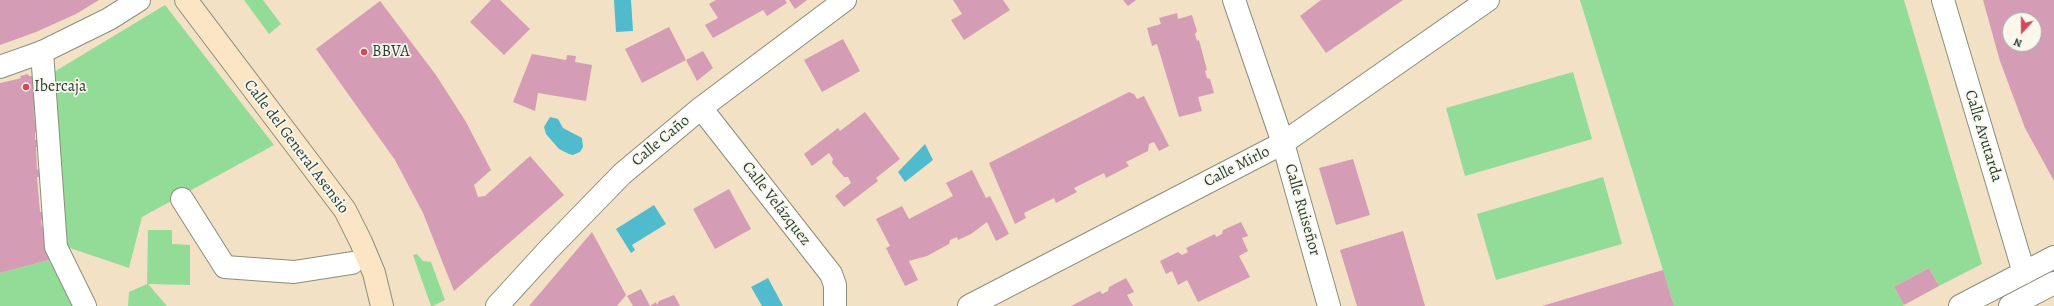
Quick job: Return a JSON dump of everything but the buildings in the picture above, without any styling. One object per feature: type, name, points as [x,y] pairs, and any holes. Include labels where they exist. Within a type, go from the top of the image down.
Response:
[{"type":"main road","name":"Calle del General Asensio","points":[[186,0],[344,210],[361,242],[374,273],[382,306]]},
{"type":"street","points":[[0,67],[42,52],[109,20],[139,0]]},
{"type":"street","name":"Calle Caño","points":[[497,306],[550,248],[622,174],[701,108],[846,0]]},
{"type":"street","name":"Calle Ruiseñor","points":[[1234,0],[1283,143],[1329,306]]},
{"type":"street","name":"Calle Mirlo","points":[[969,306],[1283,143],[1488,0]]},
{"type":"street","name":"Calle Avutarda","points":[[1943,0],[2024,273]]},
{"type":"street","points":[[42,52],[56,247],[85,306]]},
{"type":"street","name":"Calle Velázquez","points":[[701,108],[831,274],[835,285],[835,306]]},
{"type":"street","points":[[182,200],[225,267],[294,272],[352,263]]},
{"type":"street","points":[[1960,306],[2054,257]]},
{"type":"street","points":[[2010,306],[2054,283]]},
{"type":"green space","points":[[244,0],[263,0],[281,24],[269,34]]},
{"type":"green space","points":[[1580,0],[1904,0],[1982,264],[1939,286],[1929,268],[1894,287],[1904,305],[1902,306],[1674,306]]},
{"type":"green space","points":[[165,5],[274,145],[142,217],[129,268],[61,245],[49,75]]},
{"type":"green space","points":[[1573,72],[1592,139],[1465,176],[1446,108]]},
{"type":"green space","points":[[1603,177],[1622,244],[1496,280],[1477,214]]},
{"type":"green space","points":[[148,230],[172,230],[172,244],[190,245],[190,285],[148,284],[167,306],[128,306],[129,292],[147,284]]},
{"type":"green space","points":[[417,254],[423,261],[431,262],[445,300],[433,306],[431,306],[413,255]]},
{"type":"green space","points":[[49,260],[73,306],[0,306],[0,273]]},
{"type":"water","points":[[614,0],[631,0],[633,31],[616,32]]},
{"type":"water","points":[[550,117],[558,119],[563,128],[582,138],[583,147],[580,152],[573,155],[559,149],[546,134],[544,127]]},
{"type":"water","points":[[925,144],[933,160],[905,182],[898,172]]},
{"type":"water","points":[[654,205],[666,224],[632,245],[635,250],[631,253],[616,229]]},
{"type":"water","points":[[768,278],[783,306],[762,306],[751,287]]},
{"type":"place","name":"BBVA","points":[[364,52]]},
{"type":"place","name":"Ibercaja","points":[[26,87]]}]
